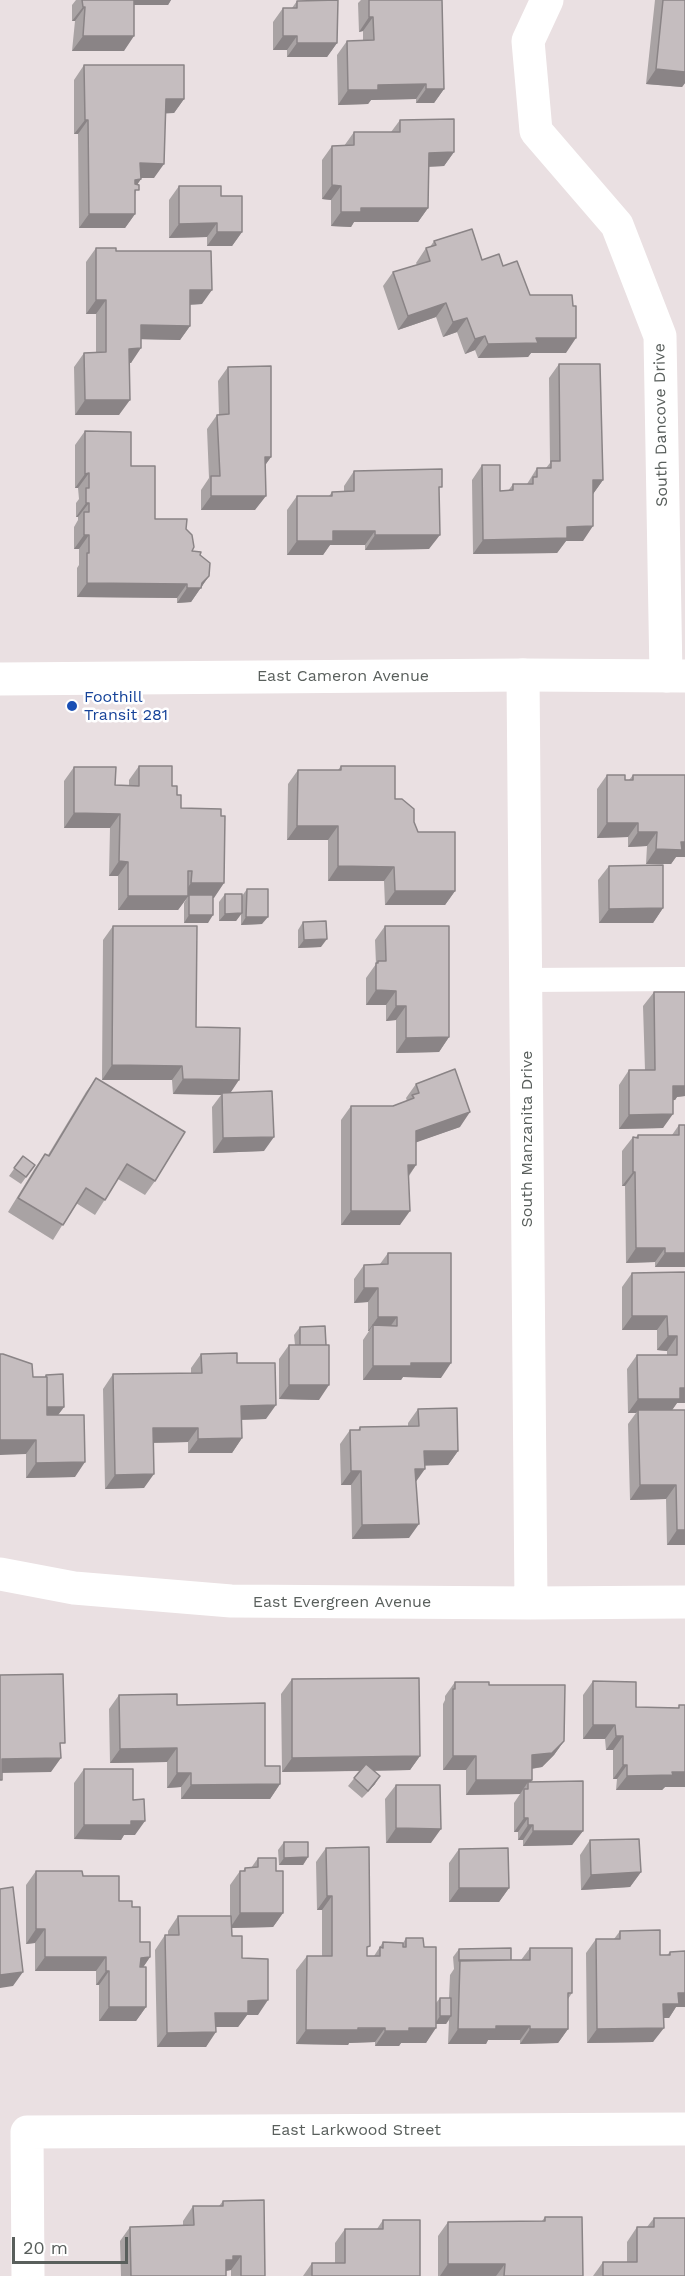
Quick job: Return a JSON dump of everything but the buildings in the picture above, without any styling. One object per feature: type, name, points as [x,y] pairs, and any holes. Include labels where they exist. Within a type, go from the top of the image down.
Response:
[{"type":"street","name":"South Dancove Drive","points":[[547,0],[528,41],[536,131],[618,225],[660,336],[676,676]]},
{"type":"street","name":"South Manzanita Drive","points":[[523,675],[531,1603]]},
{"type":"street","name":"East Cameron Avenue","points":[[0,679],[676,676]]},
{"type":"street","name":"East Evergreen Avenue","points":[[0,1574],[74,1588],[231,1601],[685,1602]]},
{"type":"street","name":"East Larkwood Street","points":[[28,2276],[27,2132],[685,2129]]},
{"type":"lane","points":[[526,980],[685,979]]},
{"type":"place","name":"Foothill Transit 281","points":[[72,706]]}]
